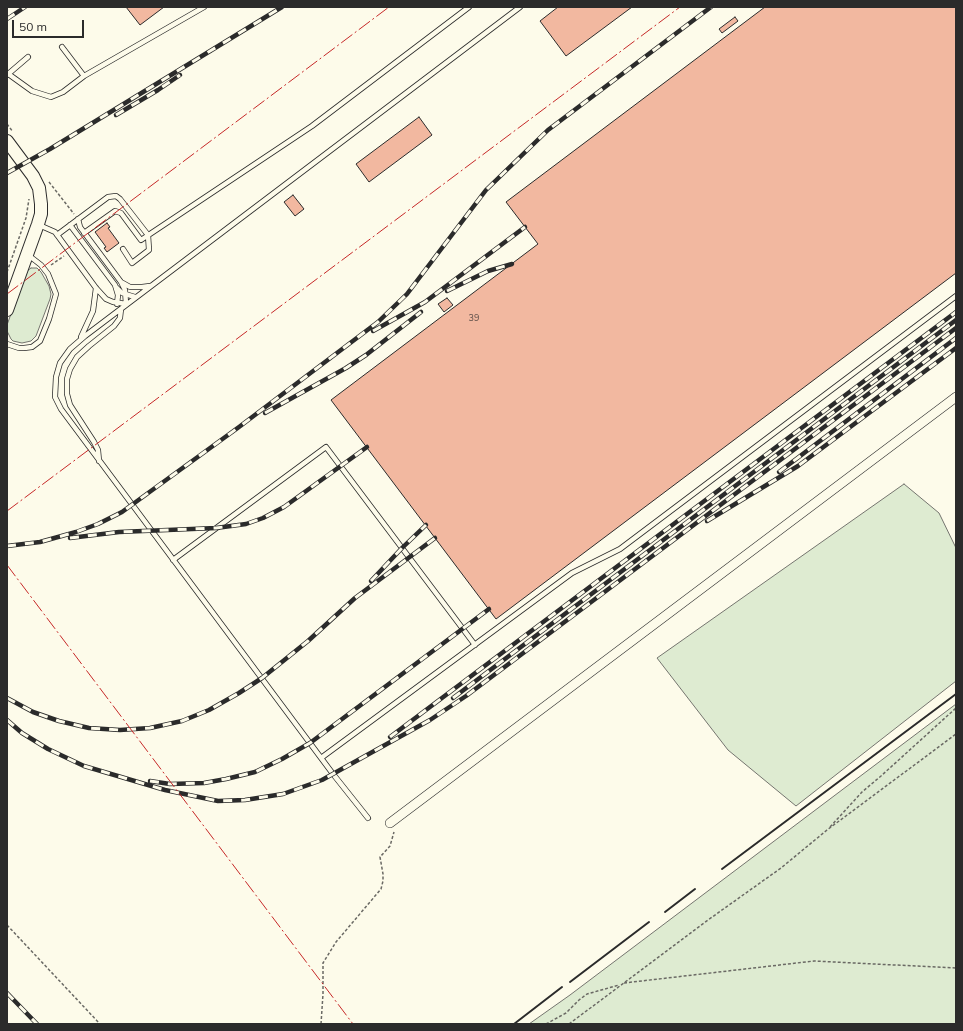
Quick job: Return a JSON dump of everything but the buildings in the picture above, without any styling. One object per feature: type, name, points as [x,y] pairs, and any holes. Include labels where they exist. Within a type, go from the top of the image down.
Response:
[{"type":"street","points":[[7,141],[33,176],[38,188],[41,204],[38,224],[7,310]]},
{"type":"street","points":[[390,823],[956,397]]},
{"type":"lane","points":[[28,57],[7,74],[32,91],[51,97],[63,92],[84,76],[204,7]]},
{"type":"lane","points":[[84,233],[115,211],[121,213],[141,240],[312,126],[469,7]]},
{"type":"lane","points":[[368,818],[321,758],[60,409],[55,397],[56,377],[60,363],[70,349],[79,341],[520,7]]},
{"type":"lane","points":[[62,47],[84,76]]},
{"type":"lane","points":[[57,235],[108,196],[116,196],[148,235],[149,250],[132,263],[122,249]]},
{"type":"lane","points":[[78,219],[80,227],[84,233],[121,282],[126,294],[126,304]]},
{"type":"lane","points":[[38,224],[55,232],[96,288],[106,299],[126,304]]},
{"type":"lane","points":[[70,225],[122,293],[135,298]]},
{"type":"lane","points":[[7,344],[19,348],[32,348],[40,341],[49,319],[56,294],[48,274],[41,265],[32,258],[26,256]]},
{"type":"lane","points":[[121,282],[130,287],[151,285]]},
{"type":"lane","points":[[99,462],[98,450],[94,442],[70,405],[67,394],[67,379],[70,369],[77,357],[114,326],[120,318],[118,310],[118,295],[115,285]]},
{"type":"lane","points":[[79,341],[84,334],[93,311],[96,288]]},
{"type":"lane","points":[[321,758],[572,573],[620,549],[956,296]]},
{"type":"lane","points":[[173,560],[326,446],[475,645]]},
{"type":"path","points":[[7,272],[26,218],[28,194]]},
{"type":"path","points":[[51,269],[50,266],[70,252]]},
{"type":"path","points":[[827,830],[862,792],[956,708]]},
{"type":"path","points":[[569,1024],[781,868],[827,830],[956,734]]},
{"type":"path","points":[[321,1024],[324,994],[323,963],[336,942],[381,889],[384,874],[380,857],[390,846],[394,832],[390,823]]},
{"type":"path","points":[[7,925],[100,1024]]},
{"type":"path","points":[[546,1024],[566,1013],[587,994],[613,988],[624,983],[814,961],[956,968]]},
{"type":"green space","points":[[31,268],[37,268],[41,272],[49,286],[51,294],[36,336],[31,341],[22,343],[11,339],[7,331],[7,325],[26,272]]},
{"type":"green space","points":[[904,484],[939,513],[956,548],[956,681],[796,806],[728,750],[657,658]]},
{"type":"green space","points":[[956,704],[956,1024],[529,1024],[570,995]]},
{"type":"railway","points":[[7,19],[25,7]]},
{"type":"railway","points":[[7,173],[50,149],[282,7]]},
{"type":"railway","points":[[7,546],[40,542],[76,532],[98,524],[122,512],[239,427],[378,322],[407,294],[486,190],[548,130],[711,7]]},
{"type":"railway","points":[[116,115],[180,75]]},
{"type":"railway","points":[[373,331],[425,302],[525,227]]},
{"type":"railway","points":[[447,291],[488,271],[512,264]]},
{"type":"railway","points":[[265,413],[346,368],[366,355],[421,312]]},
{"type":"railway","points":[[390,737],[956,312]]},
{"type":"railway","points":[[453,698],[956,320]]},
{"type":"railway","points":[[7,720],[22,733],[48,749],[84,766],[165,790],[218,801],[245,800],[283,794],[322,780],[430,720],[466,696],[956,328]]},
{"type":"railway","points":[[779,472],[956,338]]},
{"type":"railway","points":[[707,521],[798,466],[956,348]]},
{"type":"railway","points":[[70,538],[119,532],[216,528],[246,524],[263,518],[284,507],[367,447]]},
{"type":"railway","points":[[371,581],[426,525]]},
{"type":"railway","points":[[7,698],[33,712],[59,721],[89,728],[120,730],[150,728],[182,721],[209,710],[262,678],[308,641],[355,598],[435,538]]},
{"type":"railway","points":[[150,781],[170,784],[204,783],[255,772],[282,759],[310,743],[489,609]]},
{"type":"railway","points":[[7,993],[37,1024]]},
{"type":"wall","points":[[722,869],[956,694]]},
{"type":"wall","points":[[665,912],[695,889]]},
{"type":"wall","points":[[570,982],[649,922]]},
{"type":"wall","points":[[514,1024],[562,987]]},
{"type":"power","points":[[7,294],[389,7]]},
{"type":"power","points":[[7,511],[680,7]]},
{"type":"power","points":[[7,565],[353,1024]]}]
